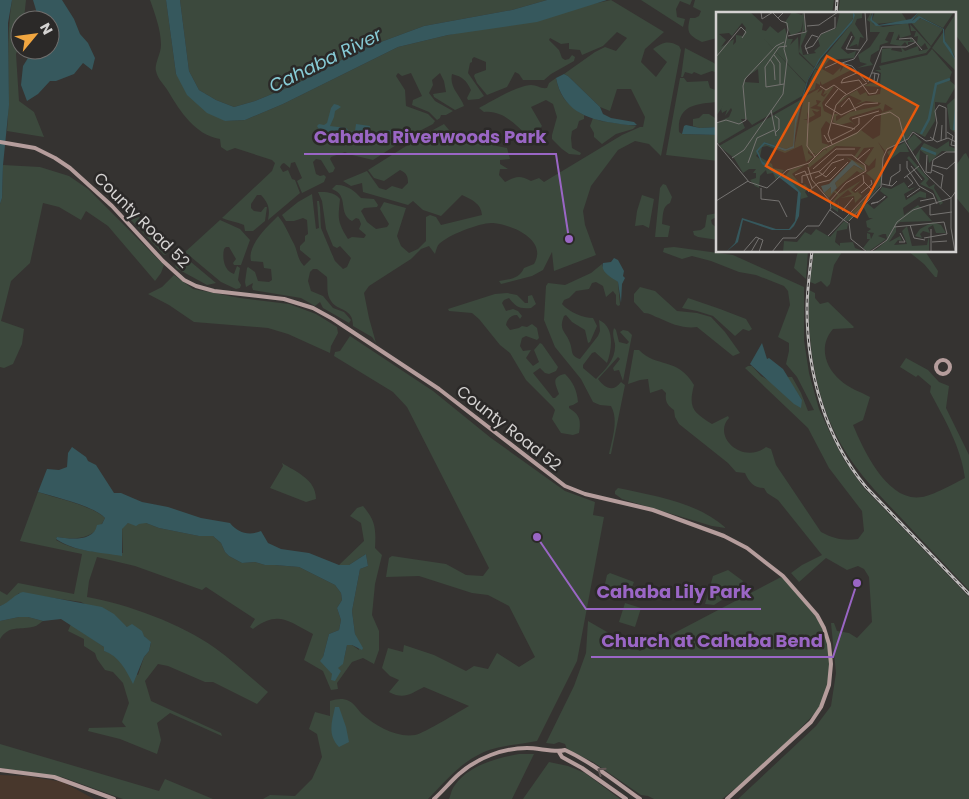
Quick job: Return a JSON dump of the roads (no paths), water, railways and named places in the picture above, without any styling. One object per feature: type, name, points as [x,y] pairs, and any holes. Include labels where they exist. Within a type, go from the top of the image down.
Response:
[{"type":"main road","name":"County Road 52","points":[[0,142],[34,148],[55,158],[112,206],[173,271],[192,284],[214,291],[284,299],[313,308],[334,319],[439,389],[565,486],[586,494],[653,510],[724,536],[747,548],[783,576],[806,601],[824,628],[829,644],[829,685],[821,706],[811,722],[727,799]]},
{"type":"main road","points":[[434,799],[463,770],[477,761],[493,754],[525,748],[559,752],[565,750],[582,759],[640,799]]},
{"type":"main road","points":[[559,752],[562,757],[582,768],[626,799]]},
{"type":"main road","points":[[0,770],[54,777],[114,799]]},
{"type":"water","points":[[0,0],[12,0],[8,23],[9,105],[0,204]]},
{"type":"water","points":[[33,0],[62,0],[95,58],[92,70],[83,63],[74,74],[56,81],[50,81],[38,94],[27,101],[21,85],[23,66],[27,60],[60,60],[60,10],[36,10]]},
{"type":"water","points":[[166,0],[180,0],[189,71],[199,90],[216,100],[234,107],[255,101],[294,85],[362,49],[424,26],[512,10],[547,0],[607,0],[537,22],[448,35],[398,47],[283,104],[245,120],[225,121],[207,113],[187,95],[176,74]]},
{"type":"water","points":[[564,74],[600,107],[603,114],[611,118],[634,122],[637,125],[626,125],[594,119],[576,111],[569,105],[559,89],[556,78]]},
{"type":"water","points":[[334,104],[341,107],[335,111],[330,126],[346,128],[350,132],[355,131],[356,124],[370,126],[369,135],[388,130],[399,132],[363,142],[357,142],[339,134],[338,136],[326,134],[320,131],[317,126],[327,123]]},
{"type":"water","points":[[684,126],[716,127],[716,135],[682,134]]},
{"type":"water","points":[[614,258],[618,260],[624,271],[623,276],[625,278],[622,284],[621,303],[618,282],[607,274],[602,266],[603,263],[611,262]]},
{"type":"water","points":[[762,343],[767,359],[769,358],[783,369],[802,400],[801,408],[794,404],[750,364]]},
{"type":"water","points":[[72,447],[86,457],[88,461],[96,465],[114,493],[121,493],[142,502],[168,507],[201,518],[230,523],[244,533],[261,531],[268,543],[281,549],[309,553],[339,565],[349,565],[366,554],[368,566],[360,569],[352,611],[355,634],[363,648],[362,650],[352,645],[347,645],[343,664],[338,668],[341,671],[335,681],[331,680],[332,674],[320,661],[323,657],[329,634],[339,630],[341,620],[337,608],[342,600],[341,593],[335,585],[299,567],[265,565],[255,562],[242,563],[229,556],[221,543],[213,536],[199,536],[159,528],[146,523],[136,526],[128,523],[122,529],[122,556],[71,547],[56,539],[57,537],[75,539],[86,537],[95,530],[97,525],[102,524],[105,518],[83,506],[38,492],[47,469],[59,470],[67,467],[68,453]]},
{"type":"water","points":[[23,592],[102,607],[114,614],[127,627],[132,624],[142,631],[144,636],[151,642],[149,651],[144,657],[133,684],[122,664],[114,656],[104,651],[104,647],[61,619],[43,621],[19,617],[0,621],[0,606]]},
{"type":"water","points":[[335,707],[339,707],[349,742],[339,747],[332,733]]},
{"type":"railway","points":[[836,12],[837,0]]},
{"type":"railway","points":[[812,252],[807,309],[810,356],[821,403],[829,426],[839,447],[866,487],[969,594]]},
{"type":"place","name":"Cahaba Riverwoods Park","points":[[569,239]]},
{"type":"place","name":"Cahaba Lily Park","points":[[537,537]]},
{"type":"place","name":"Church at Cahaba Bend","points":[[857,583]]},
{"type":"water label","name":"Cahaba River","points":[[325,60]]}]
